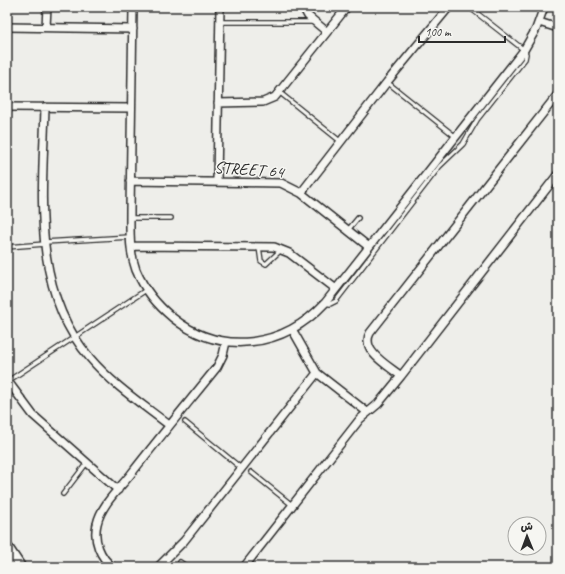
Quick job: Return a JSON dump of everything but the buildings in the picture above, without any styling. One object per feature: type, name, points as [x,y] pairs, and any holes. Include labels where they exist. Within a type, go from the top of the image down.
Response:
[{"type":"highway","points":[[7,549],[19,567]]},
{"type":"street","points":[[46,7],[46,27]]},
{"type":"street","points":[[133,7],[130,237],[136,270],[146,290],[160,307],[177,322],[200,335],[226,342],[262,340],[292,329],[307,320],[325,303],[524,50],[539,22],[544,7]]},
{"type":"street","points":[[217,181],[220,7]]},
{"type":"street","points":[[303,7],[308,16],[327,32]]},
{"type":"street","points":[[218,102],[263,102],[274,97],[347,7]]},
{"type":"street","points":[[301,193],[340,141],[449,7]]},
{"type":"street","points":[[539,22],[558,28]]},
{"type":"street","points":[[7,27],[133,28]]},
{"type":"street","points":[[401,376],[371,351],[367,344],[370,333],[558,94]]},
{"type":"street","points":[[7,107],[131,108]]},
{"type":"street","points":[[45,107],[45,243],[47,266],[53,292],[65,322],[90,358],[108,377],[169,425]]},
{"type":"street","points":[[244,567],[366,412],[378,404],[401,376],[558,174]]},
{"type":"street","name":"STREET 64","points":[[130,181],[217,181],[277,183],[290,186],[369,247]]},
{"type":"street","points":[[131,246],[259,246],[282,249],[293,255],[336,289]]},
{"type":"street","points":[[292,329],[317,373],[366,412]]},
{"type":"street","points":[[113,567],[103,558],[99,550],[96,533],[100,516],[118,490],[216,367],[223,355],[226,342]]},
{"type":"street","points":[[158,567],[176,550],[317,373]]},
{"type":"street","points":[[7,380],[33,414],[86,464],[118,490]]},
{"type":"lane","points":[[325,303],[334,303],[440,166],[463,144],[477,120],[525,59],[526,54],[524,50],[469,7]]},
{"type":"lane","points":[[220,22],[315,22]]},
{"type":"lane","points":[[387,82],[456,137]]},
{"type":"lane","points":[[279,92],[340,141]]},
{"type":"lane","points":[[130,218],[171,218]]},
{"type":"lane","points":[[348,230],[358,218]]},
{"type":"lane","points":[[7,247],[130,237]]},
{"type":"lane","points":[[259,246],[260,260],[264,264],[268,263],[282,249]]},
{"type":"lane","points":[[7,380],[146,290]]},
{"type":"lane","points":[[185,422],[241,468]]},
{"type":"lane","points":[[63,494],[86,464]]},
{"type":"lane","points":[[251,472],[292,505]]},
{"type":"lane","points":[[180,562],[187,567]]}]
